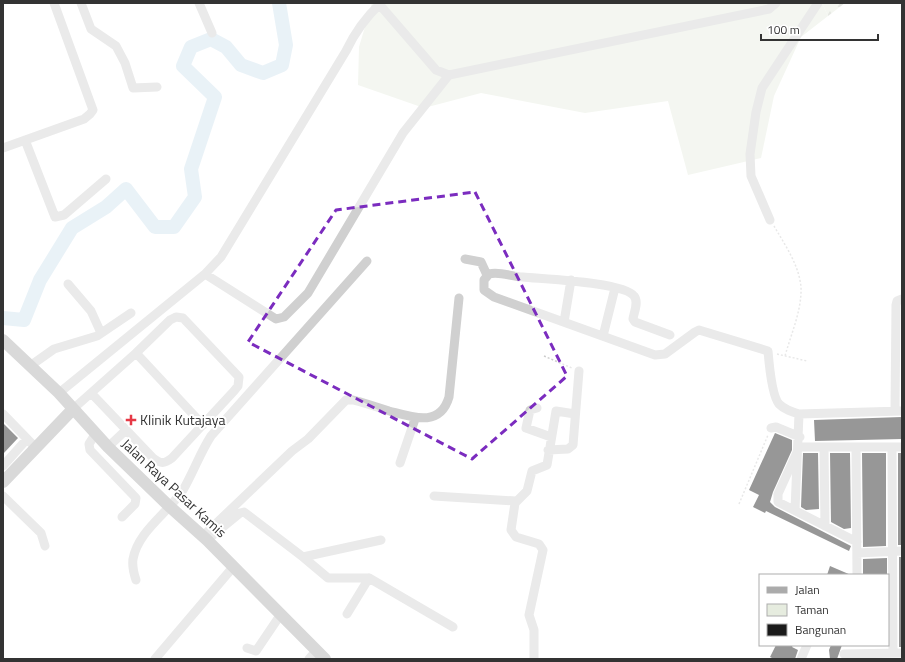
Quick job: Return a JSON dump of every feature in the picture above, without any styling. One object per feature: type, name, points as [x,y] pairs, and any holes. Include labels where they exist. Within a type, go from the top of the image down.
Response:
[{"type":"main road","name":"Jalan Raya Pasar Kamis","points":[[3,340],[59,393],[108,447],[234,566],[281,614],[317,656]]},
{"type":"main road","points":[[3,482],[31,443],[74,409]]},
{"type":"street","points":[[3,148],[84,119],[93,110],[54,3]]},
{"type":"street","points":[[81,3],[91,28],[116,46],[125,63],[134,88],[157,87]]},
{"type":"street","points":[[199,3],[212,33]]},
{"type":"street","points":[[59,393],[205,274],[221,257],[360,25],[380,4],[436,70],[449,75],[769,9],[776,3]]},
{"type":"street","points":[[770,220],[751,176],[750,154],[756,112],[762,88],[818,3]]},
{"type":"street","points":[[205,274],[276,319],[284,317],[308,293],[403,133],[449,75]]},
{"type":"street","points":[[25,140],[55,217],[64,215],[106,179]]},
{"type":"street","points":[[465,259],[481,262],[487,275]]},
{"type":"street","points":[[136,580],[133,563],[136,549],[182,490],[199,456],[212,436],[367,261]]},
{"type":"street","points":[[670,335],[633,320],[636,309],[635,296],[627,291],[571,280],[522,277],[498,273],[487,275],[484,280],[483,287],[487,293],[494,297],[658,356],[665,354],[694,332],[699,330],[768,351],[776,400],[784,408],[800,414],[899,411],[896,305],[897,302],[902,299]]},
{"type":"street","points":[[564,322],[571,280]]},
{"type":"street","points":[[68,284],[91,311],[101,333]]},
{"type":"street","points":[[603,336],[615,288]]},
{"type":"street","points":[[205,538],[269,472],[308,439],[346,400],[352,400],[415,419],[435,415],[443,411],[447,406],[449,397],[459,298]]},
{"type":"street","points":[[30,366],[54,349],[86,340],[101,333],[130,312]]},
{"type":"street","points":[[74,409],[92,394],[170,320],[178,316],[183,318],[236,372],[239,377],[238,386],[172,458],[162,464],[153,458],[125,431],[92,394]]},
{"type":"street","points":[[136,353],[203,425]]},
{"type":"street","points":[[548,450],[568,449],[571,447],[574,439],[579,371]]},
{"type":"street","points":[[537,408],[530,410],[526,428],[551,437]]},
{"type":"street","points":[[534,659],[534,630],[529,615],[543,550],[540,544],[513,535],[511,526],[516,501],[527,491],[532,471],[547,465],[548,450],[556,411],[575,414]]},
{"type":"street","points":[[3,414],[31,443],[3,466]]},
{"type":"street","points":[[795,510],[800,414]]},
{"type":"street","points":[[400,463],[415,419]]},
{"type":"street","points":[[771,428],[776,428],[800,437]]},
{"type":"street","points":[[108,447],[125,431]]},
{"type":"street","points":[[96,434],[89,444],[90,450],[136,498],[135,504],[122,517]]},
{"type":"street","points":[[798,448],[897,447],[892,551],[898,653],[858,649],[844,656]]},
{"type":"street","points":[[798,448],[777,496],[779,503],[857,542]]},
{"type":"street","points":[[824,448],[825,526]]},
{"type":"street","points":[[856,448],[857,574]]},
{"type":"street","points":[[434,496],[516,501]]},
{"type":"street","points":[[4,500],[40,533],[45,546]]},
{"type":"street","points":[[205,538],[240,513],[244,512],[328,578],[369,578],[453,627]]},
{"type":"street","points":[[303,557],[382,540]]},
{"type":"street","points":[[857,553],[902,551]]},
{"type":"street","points":[[155,659],[234,566]]},
{"type":"street","points":[[347,614],[369,578]]},
{"type":"street","points":[[246,648],[256,650],[281,614]]},
{"type":"street","points":[[800,659],[806,646]]},
{"type":"street","points":[[844,656],[848,646]]},
{"type":"path","points":[[770,220],[791,256],[797,270],[801,287],[796,316],[785,356]]},
{"type":"path","points":[[768,351],[807,362]]},
{"type":"path","points":[[544,356],[579,371]]},
{"type":"path","points":[[739,504],[771,428]]},
{"type":"highlighted area","points":[[475,192],[567,376],[472,459],[248,342],[336,210]]},
{"type":"green space","points":[[372,3],[822,3],[828,16],[801,37],[774,96],[761,158],[688,175],[668,101],[585,113],[481,93],[424,108],[358,85],[359,47]]},
{"type":"green space","points":[[822,3],[845,3],[828,16]]},
{"type":"building","points":[[902,417],[902,439],[815,441],[814,420]]},
{"type":"building","points":[[3,423],[18,438],[3,454]]},
{"type":"building","points":[[775,433],[792,440],[792,450],[770,502],[775,507],[851,546],[849,551],[766,511],[765,513],[753,507],[759,495],[749,490]]},
{"type":"building","points":[[803,453],[818,453],[819,509],[806,510],[801,507]]},
{"type":"building","points":[[830,453],[850,453],[851,528],[844,529],[831,522]]},
{"type":"building","points":[[862,453],[886,453],[886,546],[863,547]]},
{"type":"building","points":[[898,453],[902,453],[902,545],[898,545]]},
{"type":"building","points":[[899,557],[902,557],[902,647],[899,647]]},
{"type":"building","points":[[887,558],[887,574],[863,574],[863,559]]},
{"type":"building","points":[[830,566],[849,574],[827,574]]},
{"type":"building","points":[[776,646],[792,646],[798,650],[795,659],[774,659],[770,657]]},
{"type":"building","points":[[831,646],[842,646],[837,659],[830,659],[829,650]]},
{"type":"waterway","points":[[3,318],[24,320],[40,280],[72,228],[106,207],[126,189],[155,227],[174,227],[195,197],[191,169],[215,97],[183,66],[191,47],[211,39],[226,47],[241,65],[263,73],[282,65],[286,45],[279,3]]},
{"type":"place","name":"Klinik Kutajaya","points":[[131,420]]}]
